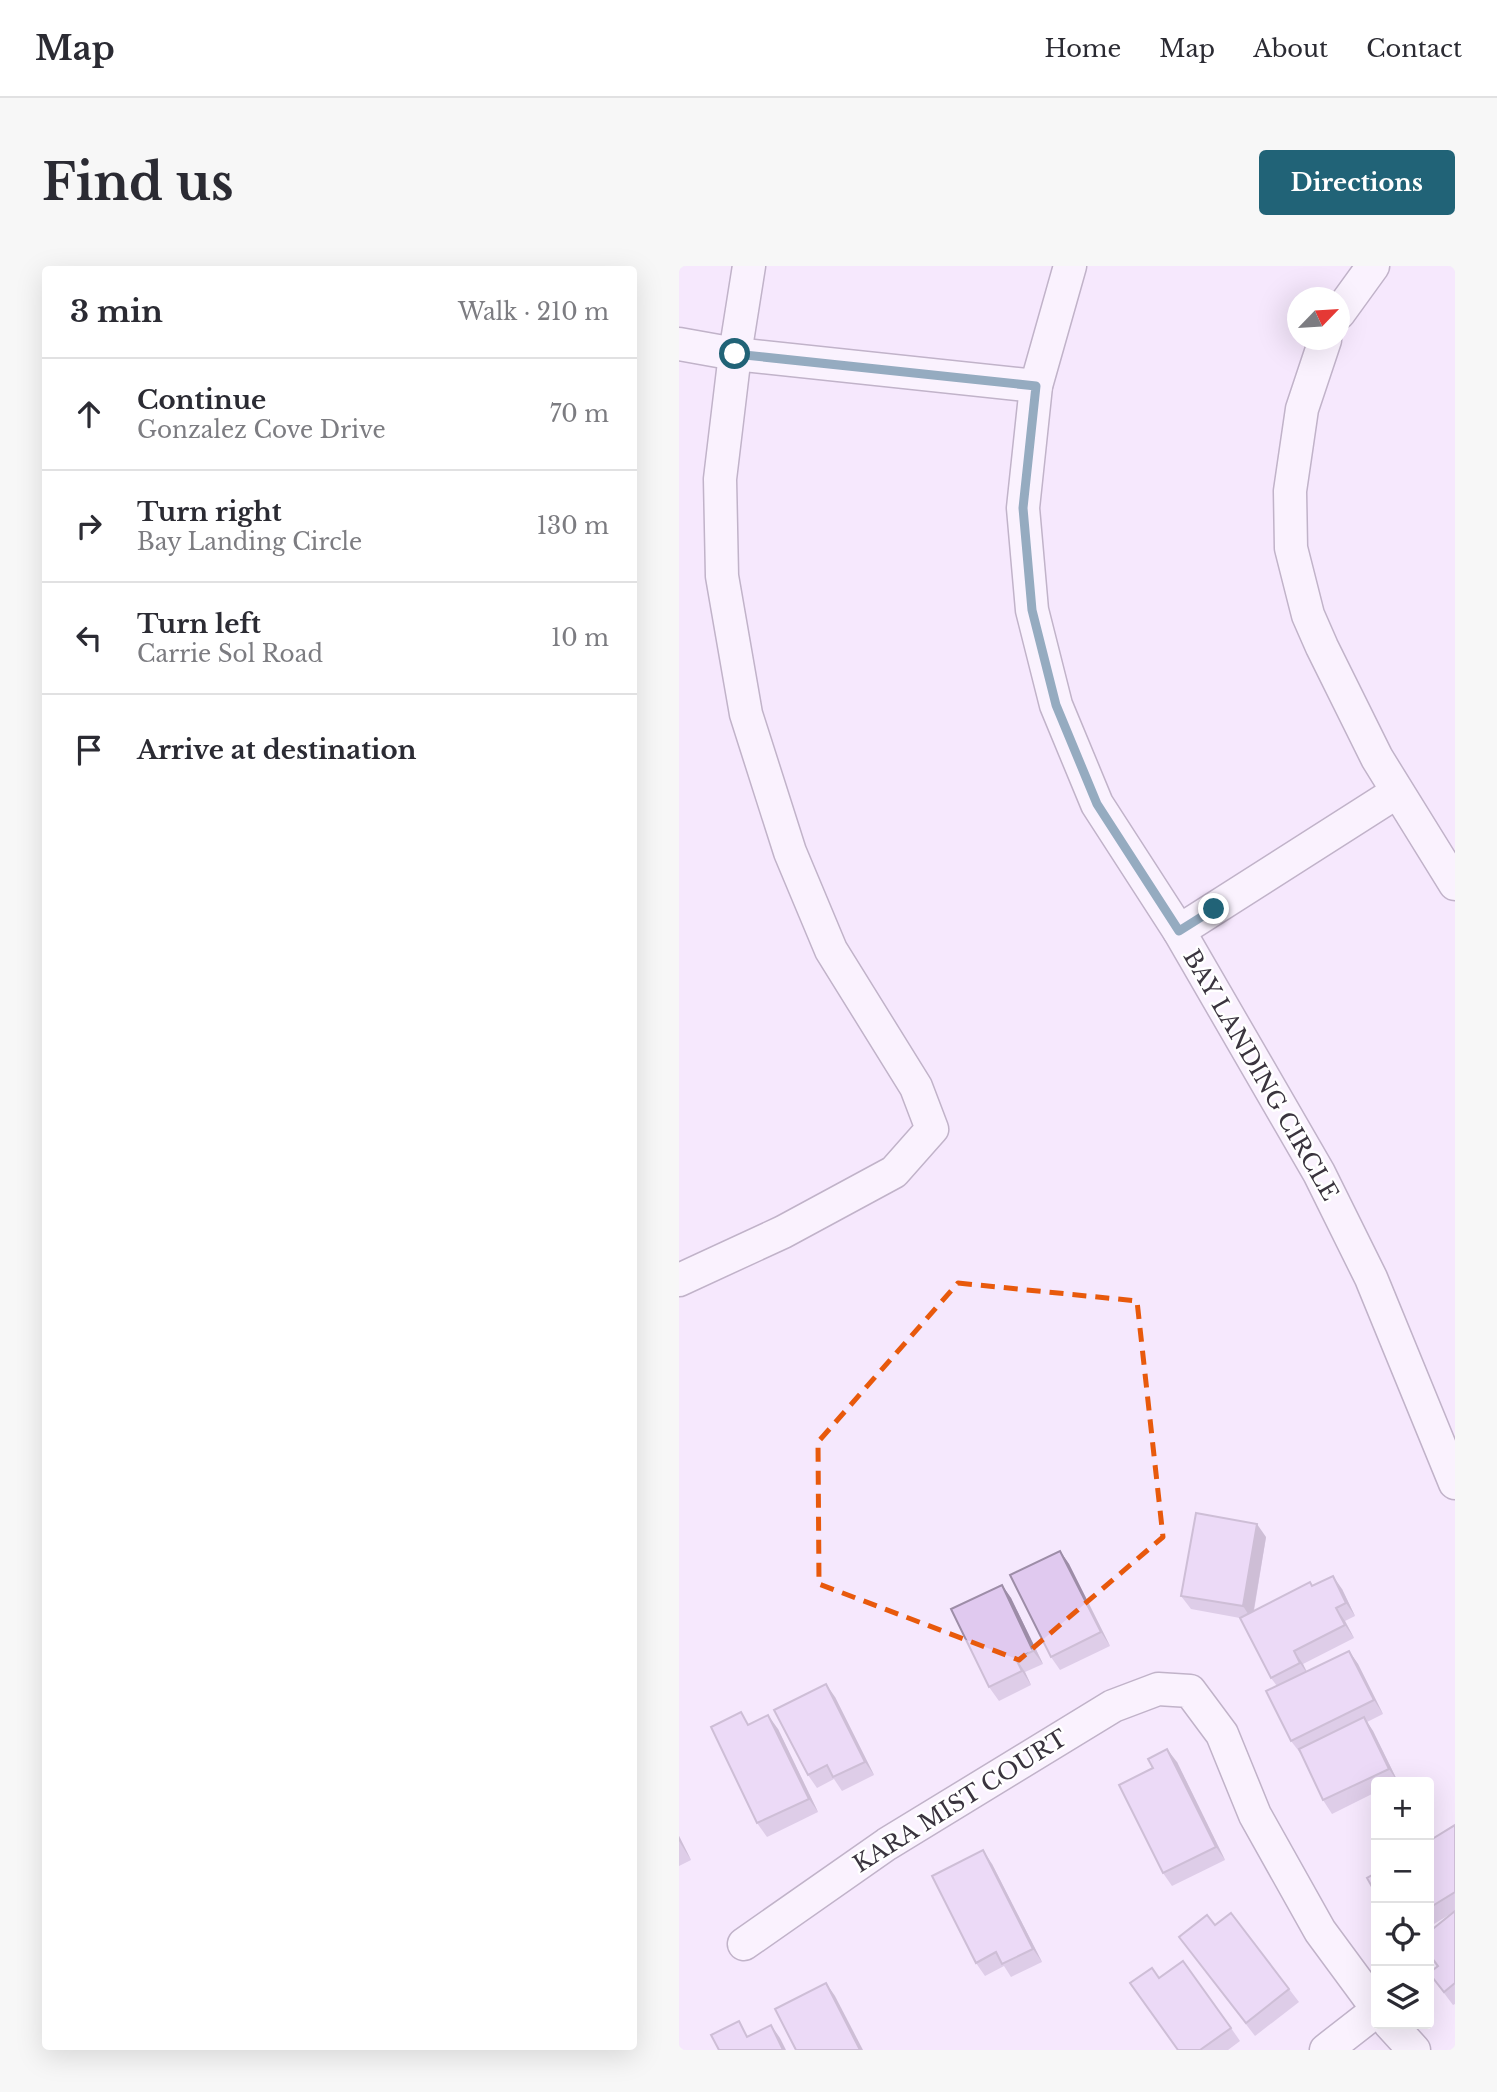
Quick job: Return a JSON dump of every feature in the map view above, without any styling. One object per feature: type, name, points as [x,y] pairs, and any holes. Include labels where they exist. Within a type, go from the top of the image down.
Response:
[{"type":"street","points":[[679,1280],[783,1232],[894,1172],[932,1129],[916,1087],[831,950],[790,852],[746,714],[722,576],[720,479],[749,266]]},
{"type":"street","name":"BAY LANDING CIRCLE","points":[[1070,266],[1036,386],[1023,508],[1032,610],[1056,705],[1097,804],[1179,931],[1319,1173],[1371,1278],[1455,1483]]},
{"type":"street","points":[[1350,298],[1373,266]]},
{"type":"street","points":[[679,344],[735,354],[1036,386]]},
{"type":"street","points":[[1322,350],[1302,409],[1290,491],[1291,548],[1308,615],[1377,758],[1455,884]]},
{"type":"street","points":[[1179,931],[1397,792]]},
{"type":"street","name":"KARA MIST COURT","points":[[744,1944],[887,1844],[1113,1706],[1158,1689],[1190,1691],[1221,1734],[1255,1815],[1320,1931],[1371,2002]]},
{"type":"street","points":[[1327,2050],[1371,2013]]},
{"type":"street","points":[[1395,2029],[1414,2050]]},
{"type":"highlighted area","points":[[958,1283],[1137,1301],[1163,1537],[1019,1660],[819,1584],[818,1442]]},
{"type":"building","points":[[1196,1513],[1257,1524],[1243,1606],[1181,1596]]},
{"type":"building","points":[[1060,1551],[1101,1632],[1051,1657],[1010,1575]]},
{"type":"building","points":[[1333,1576],[1346,1603],[1336,1608],[1345,1625],[1294,1651],[1300,1663],[1271,1678],[1240,1618],[1310,1582],[1312,1586]]},
{"type":"building","points":[[1002,1585],[1033,1651],[1016,1659],[1022,1671],[989,1687],[951,1609]]},
{"type":"building","points":[[1349,1651],[1374,1700],[1291,1741],[1266,1691]]},
{"type":"building","points":[[826,1684],[865,1762],[833,1777],[827,1765],[808,1775],[774,1710]]},
{"type":"building","points":[[741,1712],[748,1725],[768,1715],[809,1799],[757,1823],[711,1727]]},
{"type":"building","points":[[1364,1717],[1389,1769],[1323,1800],[1299,1749]]},
{"type":"building","points":[[1167,1749],[1216,1847],[1163,1873],[1119,1785],[1153,1768],[1148,1759]]},
{"type":"building","points":[[1455,1825],[1455,1892],[1434,1905],[1434,1840]]},
{"type":"building","points":[[983,1850],[1033,1949],[1002,1964],[996,1952],[976,1963],[932,1876]]},
{"type":"building","points":[[1455,1911],[1455,1983],[1444,1992],[1434,1979],[1434,1969],[1438,1966],[1434,1961],[1434,1928]]},
{"type":"building","points":[[1231,1913],[1289,1989],[1246,2023],[1179,1937],[1207,1915],[1215,1925]]},
{"type":"building","points":[[1183,1961],[1231,2028],[1200,2050],[1178,2050],[1130,1983],[1152,1968],[1159,1978]]},
{"type":"building","points":[[826,1983],[860,2050],[796,2050],[775,2009]]},
{"type":"building","points":[[739,2021],[747,2037],[771,2025],[783,2050],[719,2050],[711,2035]]},
{"type":"route","points":[[735,354],[1036,386],[1023,508],[1032,610],[1056,705],[1097,804],[1179,931],[1214,909]]}]
